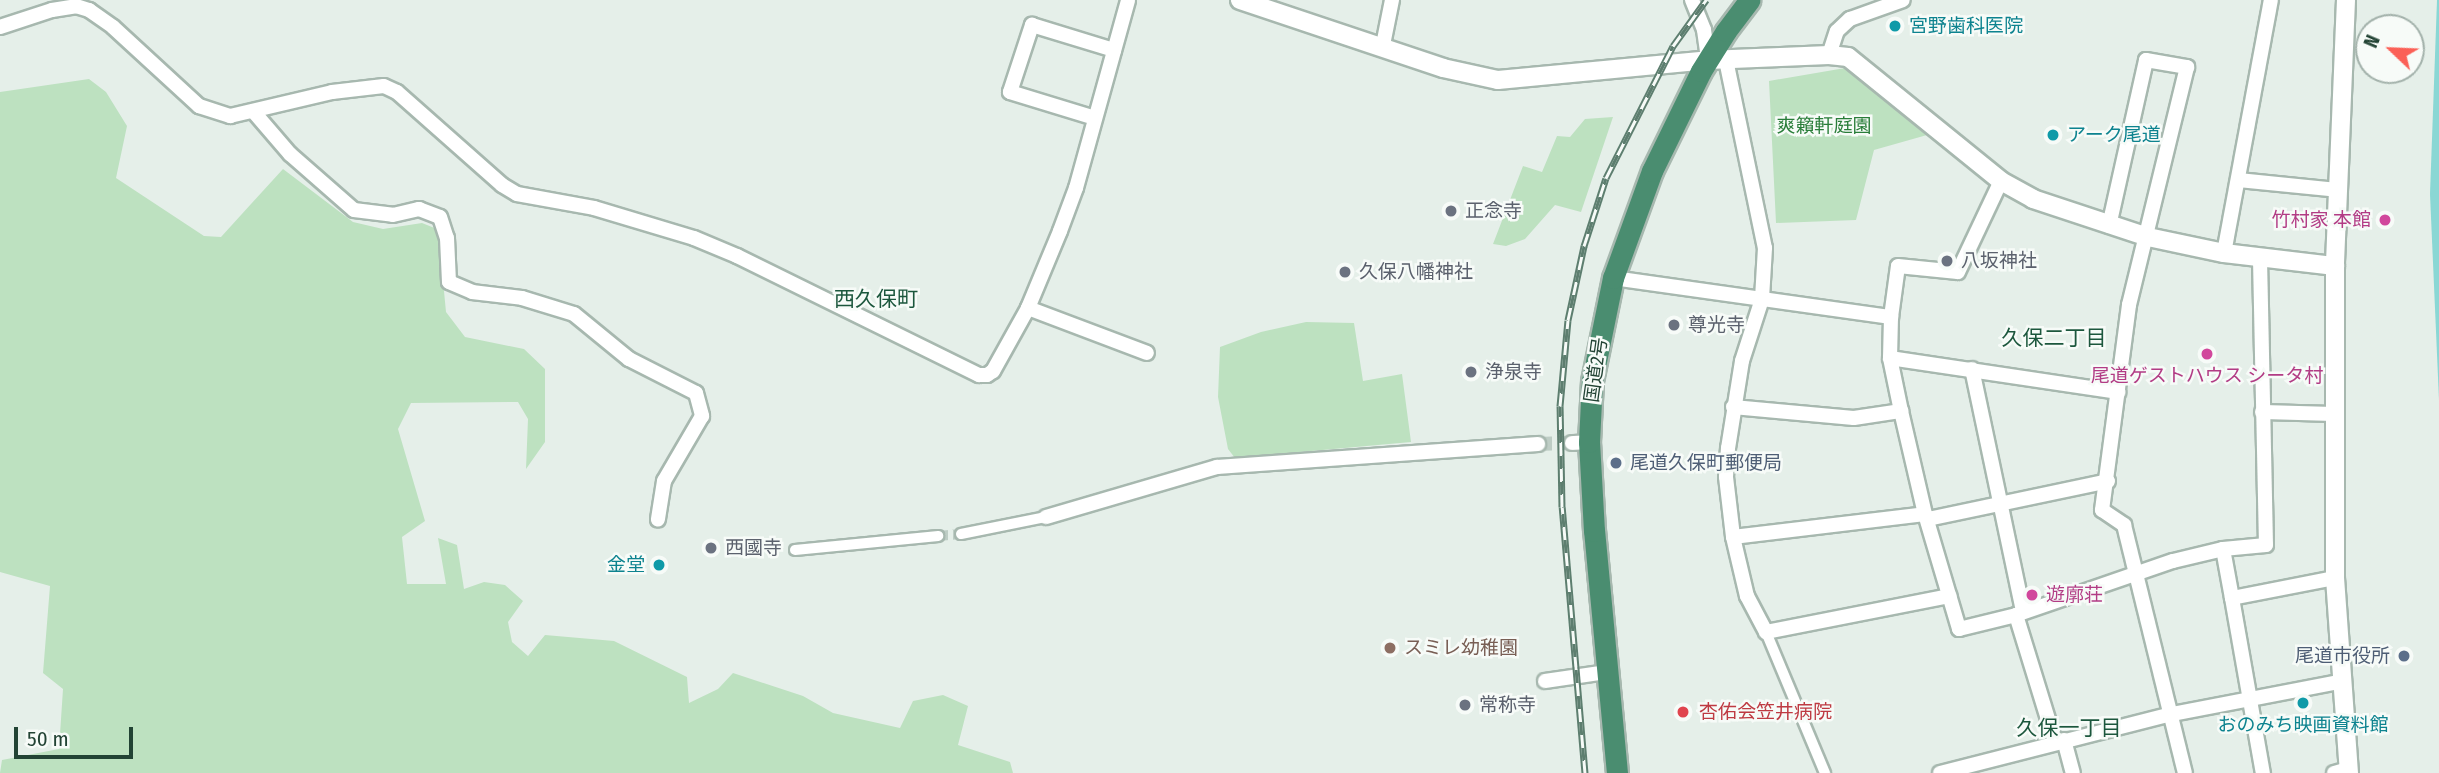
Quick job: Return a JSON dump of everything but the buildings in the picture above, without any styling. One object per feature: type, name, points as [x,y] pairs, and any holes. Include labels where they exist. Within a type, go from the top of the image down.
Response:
[{"type":"highway","name":"国道2号","points":[[1617,773],[1580,442],[1613,278],[1652,171],[1749,0]]},
{"type":"street","points":[[1240,0],[1443,68],[1498,80],[1717,60],[1829,55],[1855,61],[2001,181],[2033,199],[2148,237],[2224,253],[2336,266]]},
{"type":"street","points":[[1383,46],[1392,0]]},
{"type":"street","points":[[1692,0],[1717,60],[1765,248],[1762,299],[1742,361],[1733,407],[1727,477],[1733,537],[1747,596],[1766,632],[1825,773]]},
{"type":"street","points":[[1829,55],[1837,31],[1850,19],[1903,0]]},
{"type":"street","points":[[2224,253],[2271,0]]},
{"type":"street","points":[[2344,772],[2343,681],[2335,578],[2335,414],[2338,190],[2346,0]]},
{"type":"street","points":[[0,27],[52,10],[76,6],[89,10],[113,27],[200,106],[230,116],[363,86],[384,86],[397,92],[502,186],[517,194],[594,208],[694,238],[979,375],[993,371],[1028,308],[1076,188],[1125,1]]},
{"type":"street","points":[[1095,118],[1010,92],[1032,25],[1114,50]]},
{"type":"street","points":[[2109,226],[2146,60],[2187,67],[2148,237],[2129,305],[2108,481],[2102,509],[2124,525],[2134,576],[2172,714],[2185,773]]},
{"type":"street","points":[[253,111],[290,154],[354,210],[393,215],[419,209],[440,217],[447,238],[449,282],[472,292],[522,298],[574,314],[629,359],[696,393],[702,416],[664,481],[658,520]]},
{"type":"street","points":[[2238,180],[2338,190]]},
{"type":"street","points":[[2001,181],[1958,272],[1898,266],[1891,317],[1890,358],[1901,411],[1926,517],[1959,629],[2020,613],[2173,561],[2222,549],[2266,545],[2260,257]]},
{"type":"street","points":[[1613,278],[1891,317]]},
{"type":"street","points":[[1028,308],[1147,353]]},
{"type":"street","points":[[1890,358],[2118,392]]},
{"type":"street","points":[[1972,369],[2020,613],[2060,741],[2073,773]]},
{"type":"street","points":[[1733,407],[1854,418],[1901,411]]},
{"type":"street","points":[[2262,412],[2335,414]]},
{"type":"street","points":[[961,534],[1046,517],[1217,467],[1538,444]]},
{"type":"street","points":[[1733,537],[1926,517],[2108,481]]},
{"type":"street","points":[[795,550],[938,536]]},
{"type":"street","points":[[2222,549],[2263,773]]},
{"type":"street","points":[[2232,598],[2335,578]]},
{"type":"street","points":[[1766,632],[1949,596]]},
{"type":"street","points":[[1545,681],[1607,672]]},
{"type":"street","points":[[1940,773],[2172,714],[2343,681]]},
{"type":"green space","name":"爽籟軒庭園","points":[[1851,67],[1927,135],[1874,150],[1856,220],[1776,223],[1769,81]]},
{"type":"green space","points":[[89,79],[106,92],[127,126],[116,178],[204,236],[221,237],[283,169],[353,222],[383,229],[422,223],[442,231],[441,260],[446,312],[465,337],[524,349],[545,369],[545,442],[526,469],[528,419],[518,402],[411,403],[398,429],[425,521],[402,537],[407,584],[446,584],[438,538],[457,545],[464,589],[484,582],[505,585],[523,601],[508,622],[512,642],[528,656],[545,635],[614,641],[687,677],[689,703],[718,689],[733,673],[803,696],[833,713],[900,728],[913,701],[943,695],[968,706],[958,745],[1010,762],[1013,773],[0,773],[2,760],[59,749],[63,689],[43,673],[50,586],[0,572],[0,92]]},
{"type":"green space","points":[[1613,117],[1581,212],[1555,205],[1525,239],[1506,246],[1493,244],[1523,166],[1542,172],[1557,136],[1570,137],[1585,119]]},
{"type":"green space","points":[[1306,322],[1354,323],[1363,381],[1402,374],[1411,442],[1235,458],[1228,449],[1218,397],[1220,347],[1261,332]]},
{"type":"water","points":[[2439,0],[2439,400],[2430,194]]},
{"type":"tunnel","points":[[1538,444],[1572,443]]},
{"type":"tunnel","points":[[938,536],[961,534]]},
{"type":"railway","points":[[1585,773],[1562,507],[1560,406],[1568,320],[1584,246],[1606,178],[1673,46],[1706,0]]},
{"type":"place","name":"宮野歯科医院","points":[[1895,26]]},
{"type":"place","name":"アーク尾道","points":[[2053,135]]},
{"type":"place","name":"正念寺","points":[[1451,211]]},
{"type":"place","name":"竹村家 本館","points":[[2385,220]]},
{"type":"place","name":"八坂神社","points":[[1947,261]]},
{"type":"place","name":"久保八幡神社","points":[[1345,272]]},
{"type":"place","name":"尊光寺","points":[[1674,325]]},
{"type":"place","name":"尾道ゲストハウス シータ村","points":[[2207,354]]},
{"type":"place","name":"浄泉寺","points":[[1471,372]]},
{"type":"place","name":"尾道久保町郵便局","points":[[1616,463]]},
{"type":"place","name":"西國寺","points":[[711,548]]},
{"type":"place","name":"金堂","points":[[659,565]]},
{"type":"place","name":"遊廓荘","points":[[2032,595]]},
{"type":"place","name":"スミレ幼稚園","points":[[1390,648]]},
{"type":"place","name":"尾道市役所","points":[[2404,656]]},
{"type":"place","name":"おのみち映画資料館","points":[[2303,703]]},
{"type":"place","name":"常称寺","points":[[1465,705]]},
{"type":"place","name":"杏佑会笠井病院","points":[[1683,712]]},
{"type":"district","name":"西久保町","points":[[876,299]]},
{"type":"district","name":"久保二丁目","points":[[2054,338]]},
{"type":"district","name":"久保一丁目","points":[[2069,728]]}]
